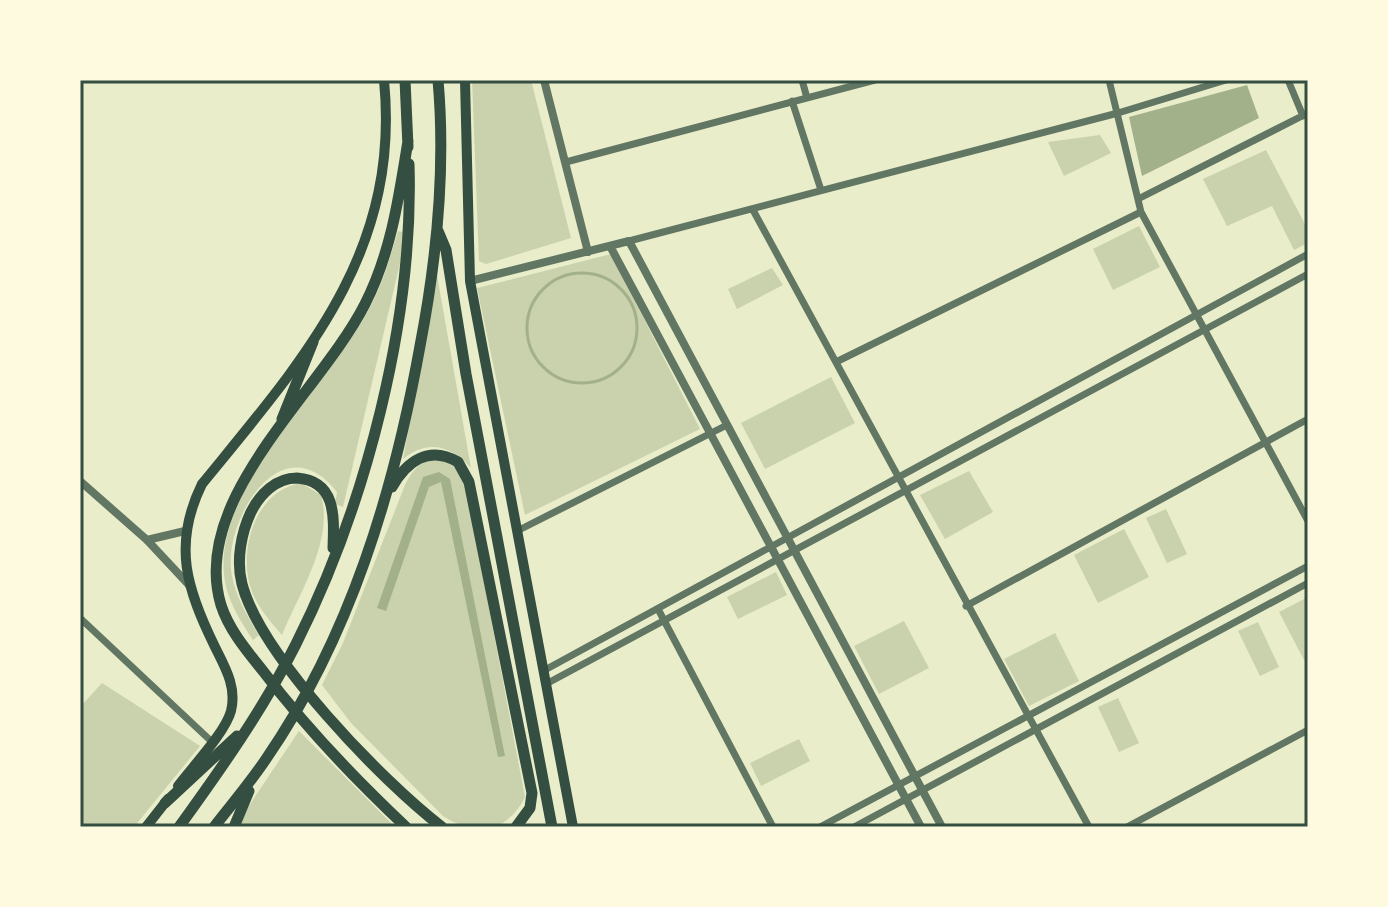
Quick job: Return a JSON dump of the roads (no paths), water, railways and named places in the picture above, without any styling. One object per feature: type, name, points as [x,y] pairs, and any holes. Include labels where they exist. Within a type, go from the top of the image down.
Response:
[{"type":"highway","points":[[179,827],[244,731],[296,646],[333,557],[369,447],[396,325],[408,241],[405,80]]},
{"type":"highway","points":[[234,827],[239,810],[347,607],[387,494],[415,378],[438,230],[441,183],[438,80]]},
{"type":"highway","points":[[406,827],[338,762],[284,699],[227,621],[217,585],[218,538],[234,498],[354,322],[374,286],[389,245],[408,141]]},
{"type":"highway","points":[[438,230],[446,250],[466,374],[552,827]]},
{"type":"highway","points":[[275,437],[313,342]]},
{"type":"highway","points":[[387,494],[406,466],[422,456],[434,454],[447,455],[458,462],[469,482],[532,793],[530,808],[516,827]]},
{"type":"highway","points":[[333,557],[334,515],[323,489],[297,478],[271,486],[255,505],[242,536],[241,581],[250,608],[297,677],[356,748],[442,827]]},
{"type":"highway","points":[[165,803],[244,731]]},
{"type":"highway","points":[[214,827],[266,758]]},
{"type":"main road","points":[[146,827],[230,714],[231,684],[189,585],[185,531],[202,484],[313,342],[345,289],[372,225],[386,127],[384,80]]},
{"type":"main road","points":[[465,80],[470,281],[573,827]]},
{"type":"street","points":[[544,80],[588,252]]},
{"type":"street","points":[[802,80],[807,98]]},
{"type":"street","points":[[566,162],[875,80]]},
{"type":"street","points":[[1109,80],[1141,212],[1308,521]]},
{"type":"street","points":[[470,281],[1118,113],[1226,80]]},
{"type":"street","points":[[1138,199],[1305,115],[1288,80]]},
{"type":"street","points":[[792,101],[821,190]]},
{"type":"street","points":[[753,210],[1089,827]]},
{"type":"street","points":[[836,362],[1141,212]]},
{"type":"street","points":[[629,241],[942,827]]},
{"type":"street","points":[[610,246],[921,827]]},
{"type":"street","points":[[543,671],[1308,254]]},
{"type":"street","points":[[546,684],[1308,274]]},
{"type":"street","points":[[966,606],[1308,419]]},
{"type":"street","points":[[517,531],[727,425]]},
{"type":"street","points":[[80,481],[147,540],[189,585]]},
{"type":"street","points":[[147,540],[185,531]]},
{"type":"street","points":[[820,827],[1308,566]]},
{"type":"street","points":[[854,827],[1308,583]]},
{"type":"street","points":[[658,609],[773,827]]},
{"type":"street","points":[[80,618],[211,741]]},
{"type":"street","points":[[1127,827],[1308,730]]},
{"type":"waterway","points":[[582,273],[603,277],[621,289],[633,307],[637,328],[633,349],[621,367],[603,379],[582,383],[561,379],[543,367],[531,349],[527,328],[531,307],[543,289],[561,277],[582,273]]}]
